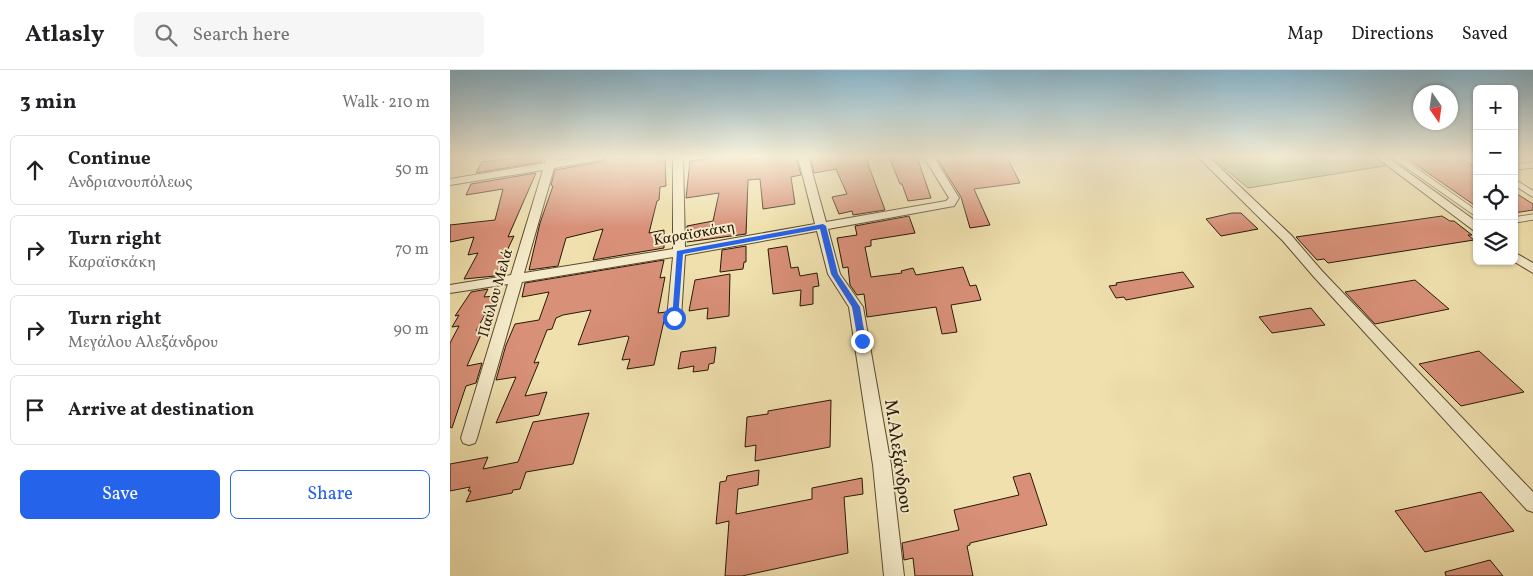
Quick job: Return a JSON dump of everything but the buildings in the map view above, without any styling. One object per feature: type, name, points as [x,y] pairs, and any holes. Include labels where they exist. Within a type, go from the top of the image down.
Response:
[{"type":"street","name":"Παύλου Μελά","points":[[469,438],[545,181]]},
{"type":"street","points":[[674,318],[679,252],[678,181]]},
{"type":"street","name":"Μ.Αλεξάνδρου","points":[[810,181],[834,274],[856,307],[882,465],[894,576]]},
{"type":"street","name":"Καραϊσκάκη","points":[[450,289],[679,252],[943,206],[953,202],[954,198],[943,181]]},
{"type":"street","points":[[1227,181],[1287,238],[1318,274],[1533,504]]},
{"type":"street","points":[[1413,181],[1473,225]]},
{"type":"street","points":[[1518,259],[1533,270]]},
{"type":"lane","points":[[1430,181],[1473,211]]},
{"type":"lane","points":[[1518,185],[1533,194]]},
{"type":"lane","points":[[1518,219],[1533,217]]},
{"type":"green space","points":[[1239,181],[1294,181],[1248,188]]},
{"type":"route","points":[[674,318],[679,252],[823,226],[834,274],[856,307],[862,341]]}]
